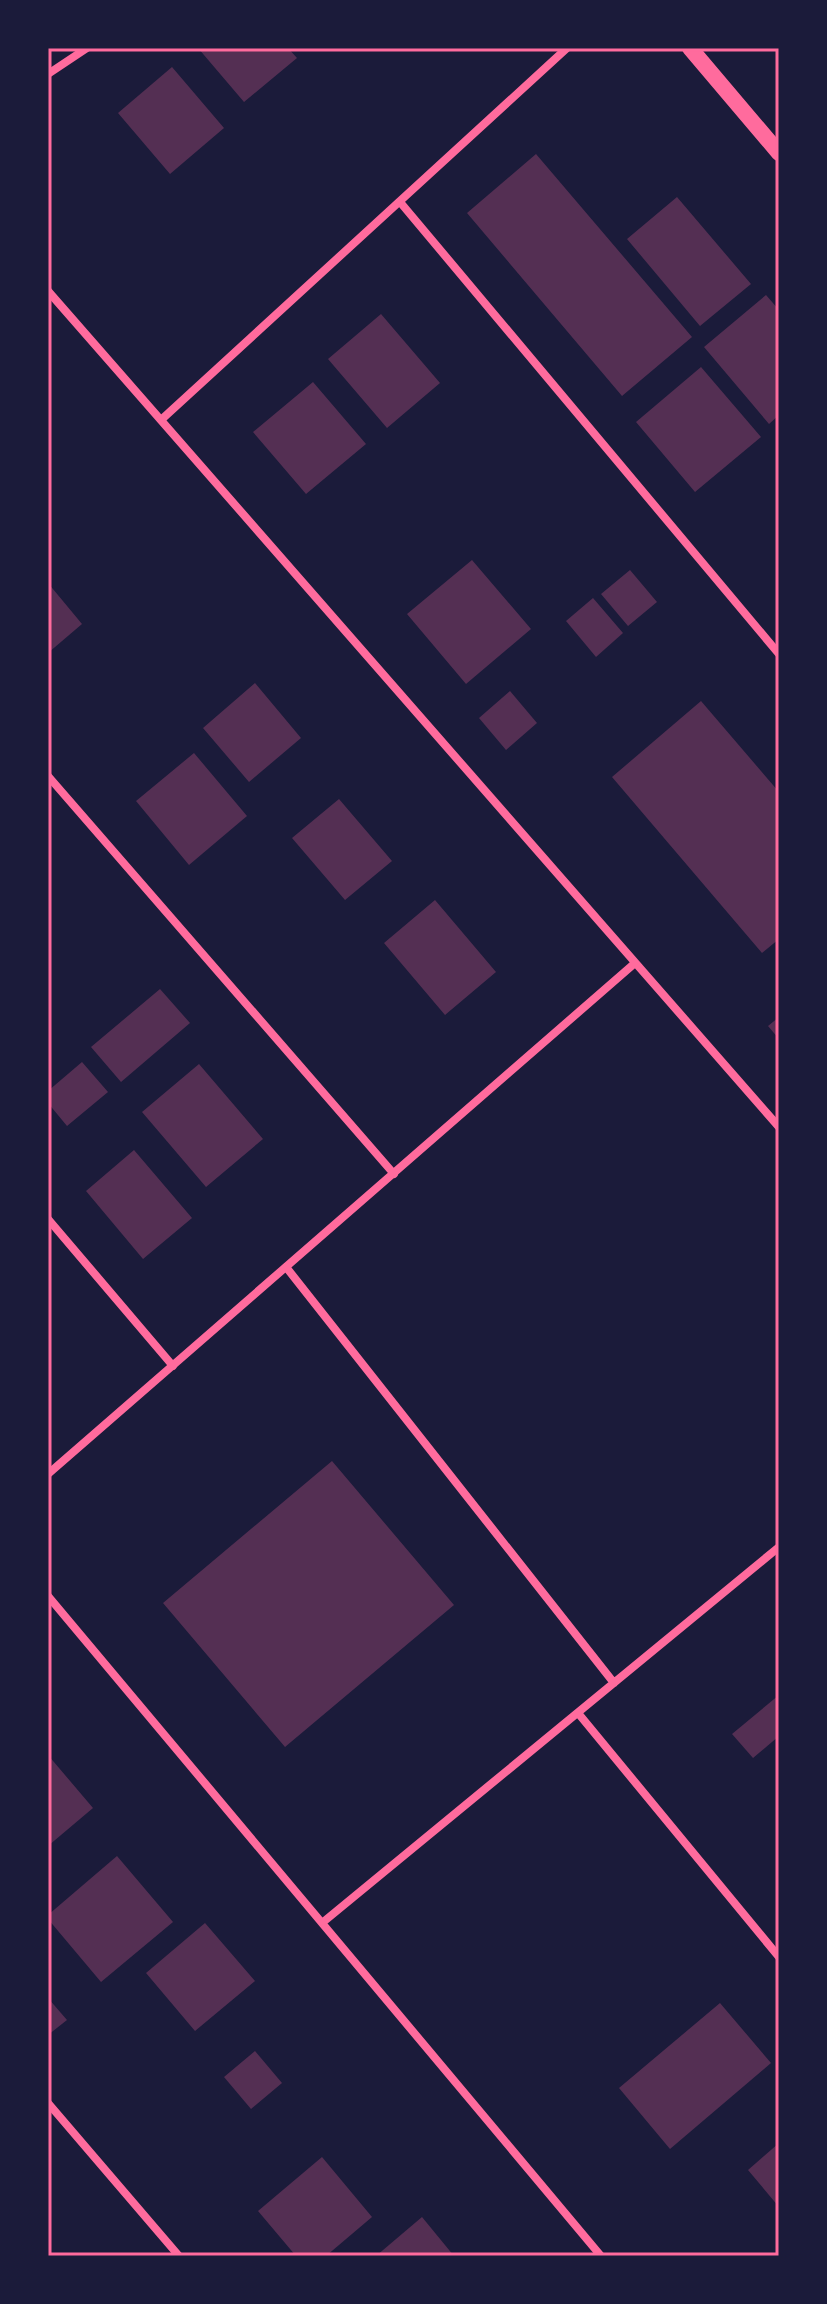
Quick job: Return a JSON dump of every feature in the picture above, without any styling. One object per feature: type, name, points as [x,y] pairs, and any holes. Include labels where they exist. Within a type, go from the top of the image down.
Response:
[{"type":"main road","points":[[690,48],[779,153]]},
{"type":"street","points":[[48,74],[87,48]]},
{"type":"street","points":[[161,420],[567,48]]},
{"type":"street","points":[[400,202],[779,654]]},
{"type":"street","points":[[48,291],[779,1127]]},
{"type":"street","points":[[48,776],[394,1174]]},
{"type":"street","points":[[48,1474],[635,963]]},
{"type":"street","points":[[48,1219],[173,1366]]},
{"type":"street","points":[[286,1267],[614,1683]]},
{"type":"street","points":[[322,1923],[779,1547]]},
{"type":"street","points":[[48,1596],[601,2256]]},
{"type":"street","points":[[578,1713],[779,1957]]},
{"type":"street","points":[[48,2103],[179,2256]]},
{"type":"building","points":[[198,48],[288,48],[297,58],[244,102]]},
{"type":"building","points":[[172,67],[224,128],[170,174],[118,113]]},
{"type":"building","points":[[536,154],[692,337],[622,396],[467,213]]},
{"type":"building","points":[[677,197],[751,284],[700,326],[627,239]]},
{"type":"building","points":[[766,295],[779,310],[779,415],[769,424],[704,347]]},
{"type":"building","points":[[381,314],[440,383],[387,428],[328,359]]},
{"type":"building","points":[[701,367],[761,437],[695,492],[636,422]]},
{"type":"building","points":[[313,382],[366,444],[306,494],[253,432]]},
{"type":"building","points":[[472,560],[531,629],[466,684],[407,614]]},
{"type":"building","points":[[630,570],[657,602],[628,626],[601,594]]},
{"type":"building","points":[[48,583],[82,624],[48,653]]},
{"type":"building","points":[[593,598],[623,633],[596,657],[566,621]]},
{"type":"building","points":[[255,683],[301,738],[249,782],[203,728]]},
{"type":"building","points":[[510,691],[537,723],[506,750],[479,718]]},
{"type":"building","points":[[701,701],[779,792],[779,939],[762,953],[612,777]]},
{"type":"building","points":[[194,753],[247,816],[189,865],[136,801]]},
{"type":"building","points":[[339,799],[392,861],[345,900],[292,838]]},
{"type":"building","points":[[435,900],[496,972],[445,1015],[384,943]]},
{"type":"building","points":[[160,989],[190,1023],[121,1082],[91,1047]]},
{"type":"building","points":[[779,1017],[779,1039],[768,1026]]},
{"type":"building","points":[[82,1062],[108,1092],[67,1126],[48,1103],[48,1091]]},
{"type":"building","points":[[199,1064],[263,1139],[206,1187],[142,1112]]},
{"type":"building","points":[[134,1150],[192,1218],[143,1259],[86,1191]]},
{"type":"building","points":[[332,1461],[454,1605],[285,1747],[163,1603]]},
{"type":"building","points":[[779,1695],[779,1736],[753,1758],[732,1734]]},
{"type":"building","points":[[48,1755],[93,1808],[48,1846]]},
{"type":"building","points":[[117,1856],[173,1922],[101,1982],[48,1919],[48,1915]]},
{"type":"building","points":[[205,1923],[255,1981],[195,2031],[146,1973]]},
{"type":"building","points":[[48,1998],[67,2020],[48,2035]]},
{"type":"building","points":[[720,2003],[771,2063],[670,2149],[619,2088]]},
{"type":"building","points":[[255,2051],[282,2083],[251,2109],[224,2077]]},
{"type":"building","points":[[779,2143],[779,2207],[748,2170]]},
{"type":"building","points":[[322,2157],[372,2217],[326,2256],[296,2256],[258,2211]]},
{"type":"building","points":[[422,2217],[454,2256],[376,2256]]}]
